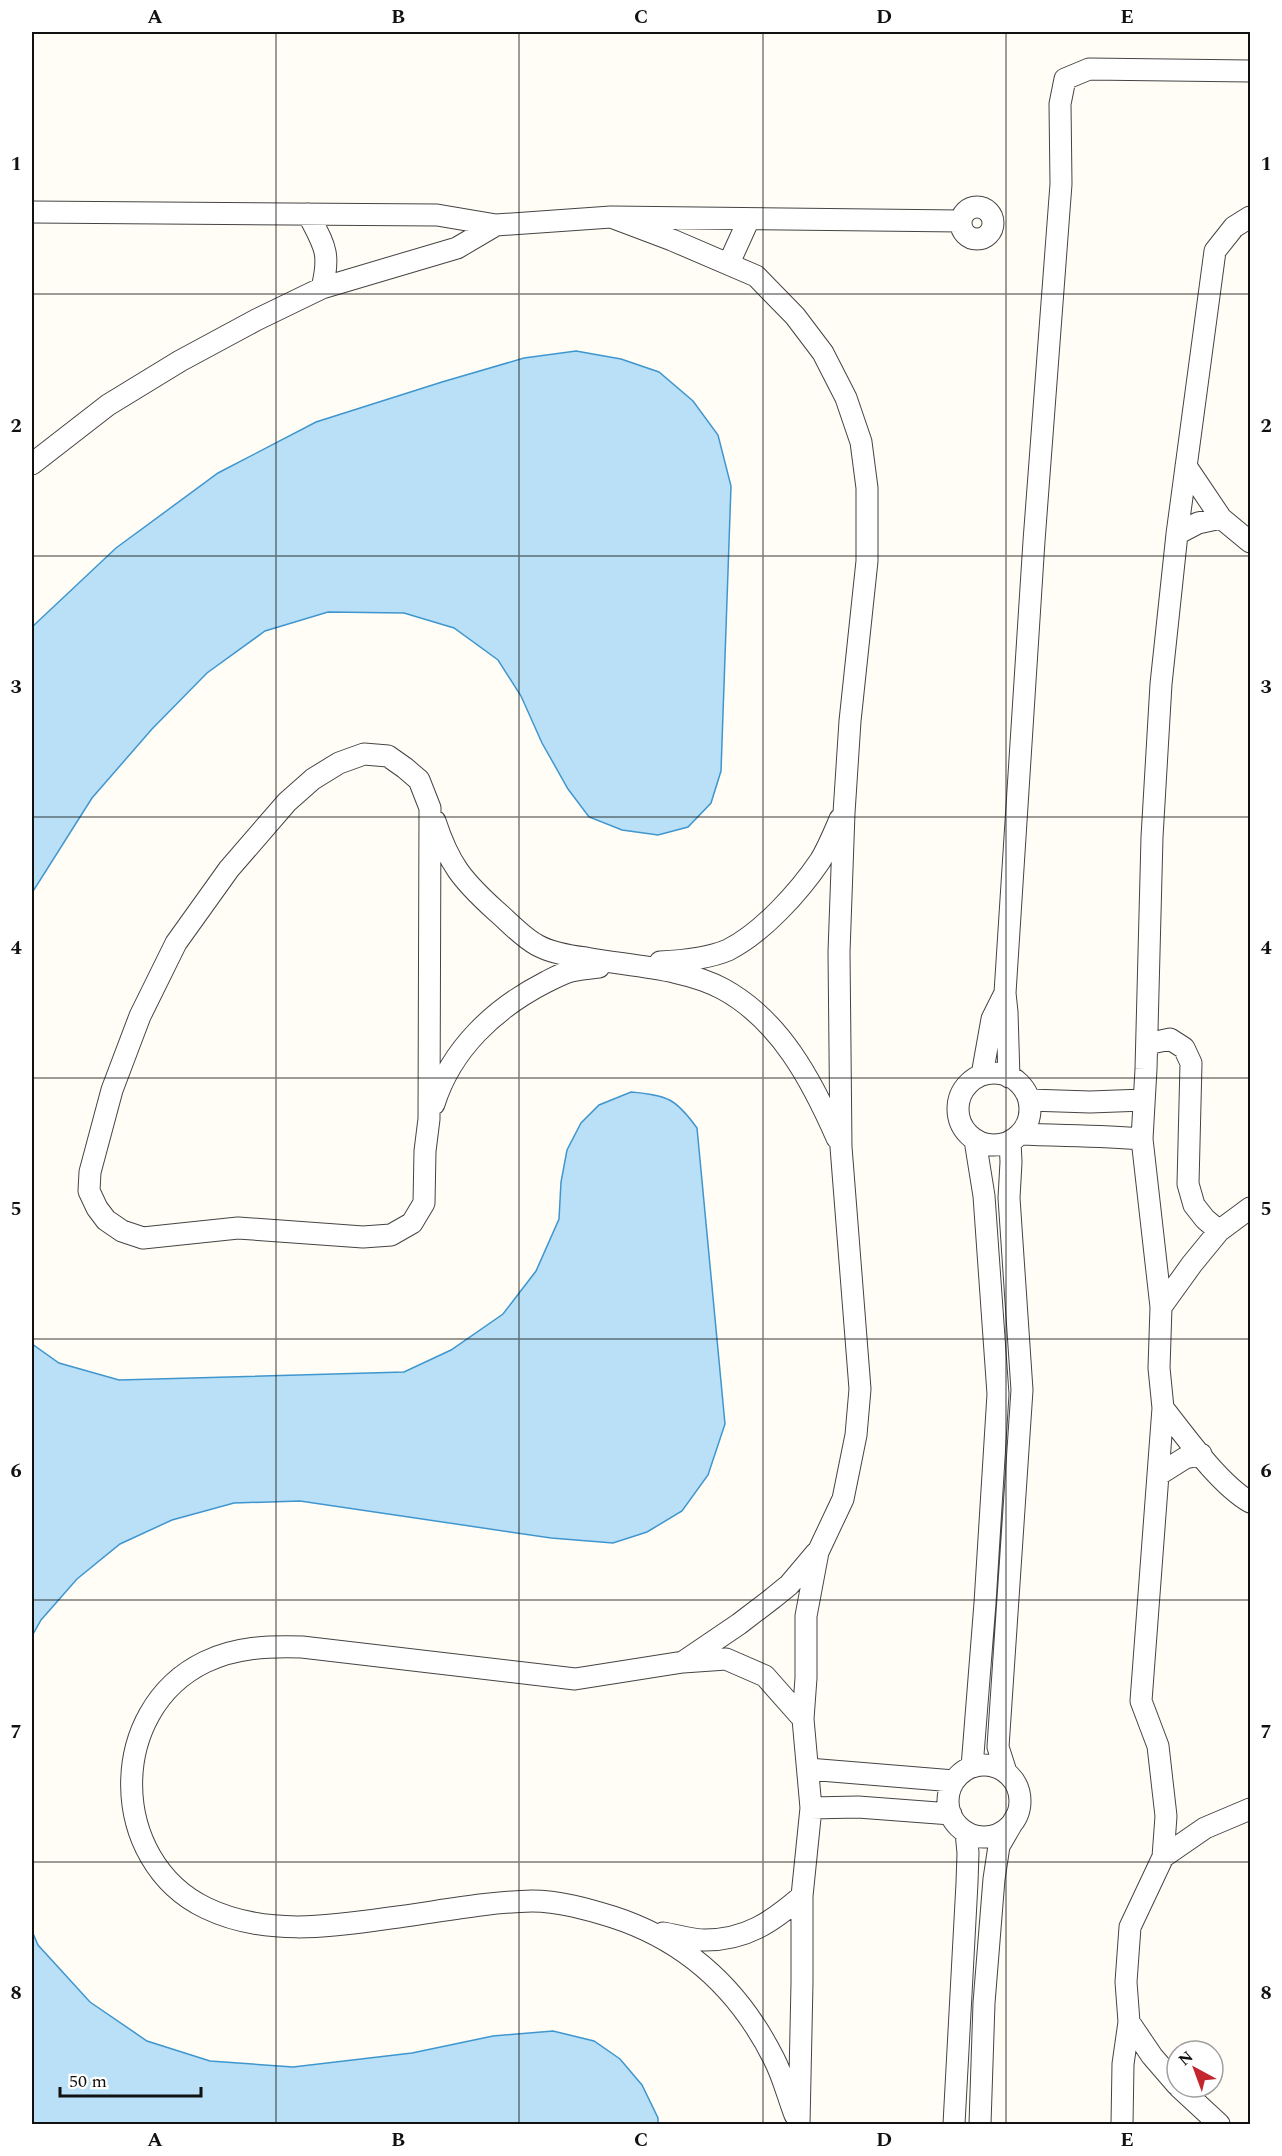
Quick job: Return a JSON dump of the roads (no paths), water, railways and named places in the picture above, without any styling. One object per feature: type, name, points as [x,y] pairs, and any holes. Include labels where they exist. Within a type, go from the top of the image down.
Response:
[{"type":"street","points":[[1009,1077],[1008,1012],[1005,993],[1034,541],[1061,184],[1060,104],[1065,79],[1089,69],[1251,71]]},
{"type":"street","points":[[32,212],[437,215],[496,225],[611,217],[960,221]]},
{"type":"street","points":[[308,214],[324,245],[328,266],[322,288]]},
{"type":"street","points":[[611,217],[672,240],[708,257],[729,263],[756,276],[795,316],[823,353],[846,398],[861,442],[867,488],[867,561],[850,722],[839,952],[841,1147],[860,1389],[856,1435],[843,1499],[818,1552],[806,1616],[806,1678],[803,1719],[811,1808],[802,1896],[799,2124]]},
{"type":"street","points":[[1122,2124],[1123,2064],[1129,2022],[1126,1982],[1130,1927],[1163,1857],[1166,1816],[1158,1746],[1141,1701],[1163,1408],[1159,1368],[1161,1307],[1142,1139],[1147,1044],[1151,849],[1161,684],[1177,534],[1215,250],[1234,227],[1251,217]]},
{"type":"street","points":[[729,263],[749,219]]},
{"type":"street","points":[[32,464],[108,405],[180,361],[256,320],[322,288],[457,248],[496,225]]},
{"type":"street","points":[[1186,466],[1221,518],[1251,542]]},
{"type":"street","points":[[1177,534],[1198,523],[1221,518]]},
{"type":"street","points":[[430,808],[429,1119],[425,1151],[424,1203],[411,1223],[391,1235],[363,1237],[238,1228],[143,1238],[122,1231],[106,1220],[89,1191],[90,1172],[112,1090],[140,1016],[176,943],[230,869],[287,802],[313,779],[339,763],[364,754],[388,756],[419,780],[430,808],[441,840],[454,866],[473,889],[537,945],[566,955],[692,975],[723,989],[746,1004],[788,1047],[810,1079],[841,1147]]},
{"type":"street","points":[[429,1119],[441,1083],[465,1046],[494,1015],[534,988],[569,971],[620,964],[686,961],[726,950],[751,936],[784,906],[820,860],[844,813]]},
{"type":"street","points":[[982,1076],[992,1019],[1005,993]]},
{"type":"street","points":[[1147,1044],[1170,1039],[1184,1048],[1191,1063],[1188,1184],[1194,1204],[1205,1219],[1219,1231]]},
{"type":"street","points":[[1006,1772],[998,1747],[1022,1390],[1009,1198],[1015,1138],[1028,1118],[1029,1100],[1024,1089],[1015,1080],[993,1074],[971,1081],[959,1101],[960,1123],[975,1140],[986,1144],[998,1145],[1015,1138],[1062,1136],[1097,1135],[1142,1139]]},
{"type":"street","points":[[1029,1100],[1090,1102],[1144,1100]]},
{"type":"street","points":[[972,1767],[998,1394],[984,1196],[975,1140]]},
{"type":"street","points":[[1161,1307],[1219,1231],[1251,1208]]},
{"type":"street","points":[[1163,1408],[1201,1454],[1241,1496],[1251,1502]]},
{"type":"street","points":[[1158,1475],[1185,1458],[1201,1454]]},
{"type":"street","points":[[683,1662],[739,1624],[789,1585],[818,1552]]},
{"type":"street","points":[[799,2124],[774,2060],[747,2013],[713,1974],[677,1945],[632,1923],[584,1908],[534,1901],[339,1925],[284,1928],[237,1921],[204,1907],[173,1886],[154,1864],[139,1836],[132,1800],[132,1768],[139,1737],[152,1709],[176,1683],[202,1663],[228,1653],[265,1646],[302,1647],[575,1679],[683,1662],[726,1659],[765,1676],[803,1719]]},
{"type":"street","points":[[980,2124],[984,2003],[994,1879],[999,1846],[1017,1815],[1020,1803],[1019,1792],[1014,1780],[1006,1772],[995,1766],[983,1765],[972,1767],[962,1773],[954,1781],[949,1792],[948,1803],[957,1824],[966,1832],[977,1836],[1000,1833],[1017,1815]]},
{"type":"street","points":[[808,1769],[954,1781]]},
{"type":"street","points":[[811,1808],[858,1807],[951,1814]]},
{"type":"street","points":[[1163,1857],[1205,1828],[1251,1809]]},
{"type":"street","points":[[954,2124],[968,1883],[966,1832]]},
{"type":"street","points":[[646,1930],[705,1940],[747,1934],[776,1918],[802,1896]]},
{"type":"street","points":[[1129,2022],[1165,2071]]},
{"type":"street","points":[[1192,2099],[1219,2124]]},
{"type":"water","points":[[576,351],[621,359],[659,372],[693,401],[718,435],[731,486],[721,771],[711,803],[688,827],[658,835],[622,830],[589,817],[568,789],[542,743],[521,696],[498,660],[454,628],[404,613],[328,612],[265,631],[207,673],[152,729],[92,798],[32,893],[32,627],[116,548],[218,473],[316,422],[524,358]]},
{"type":"water","points":[[631,1092],[670,1100],[697,1128],[725,1424],[708,1475],[682,1511],[647,1532],[613,1543],[551,1538],[300,1501],[234,1503],[172,1520],[120,1544],[77,1579],[41,1620],[32,1636],[32,1344],[59,1363],[119,1380],[404,1372],[451,1350],[503,1314],[536,1271],[559,1219],[561,1182],[567,1150],[581,1123],[599,1105]]},
{"type":"water","points":[[32,1931],[38,1945],[90,2002],[147,2041],[210,2061],[293,2067],[412,2053],[493,2036],[553,2031],[594,2041],[620,2059],[642,2085],[658,2118],[658,2124],[32,2124]]}]
